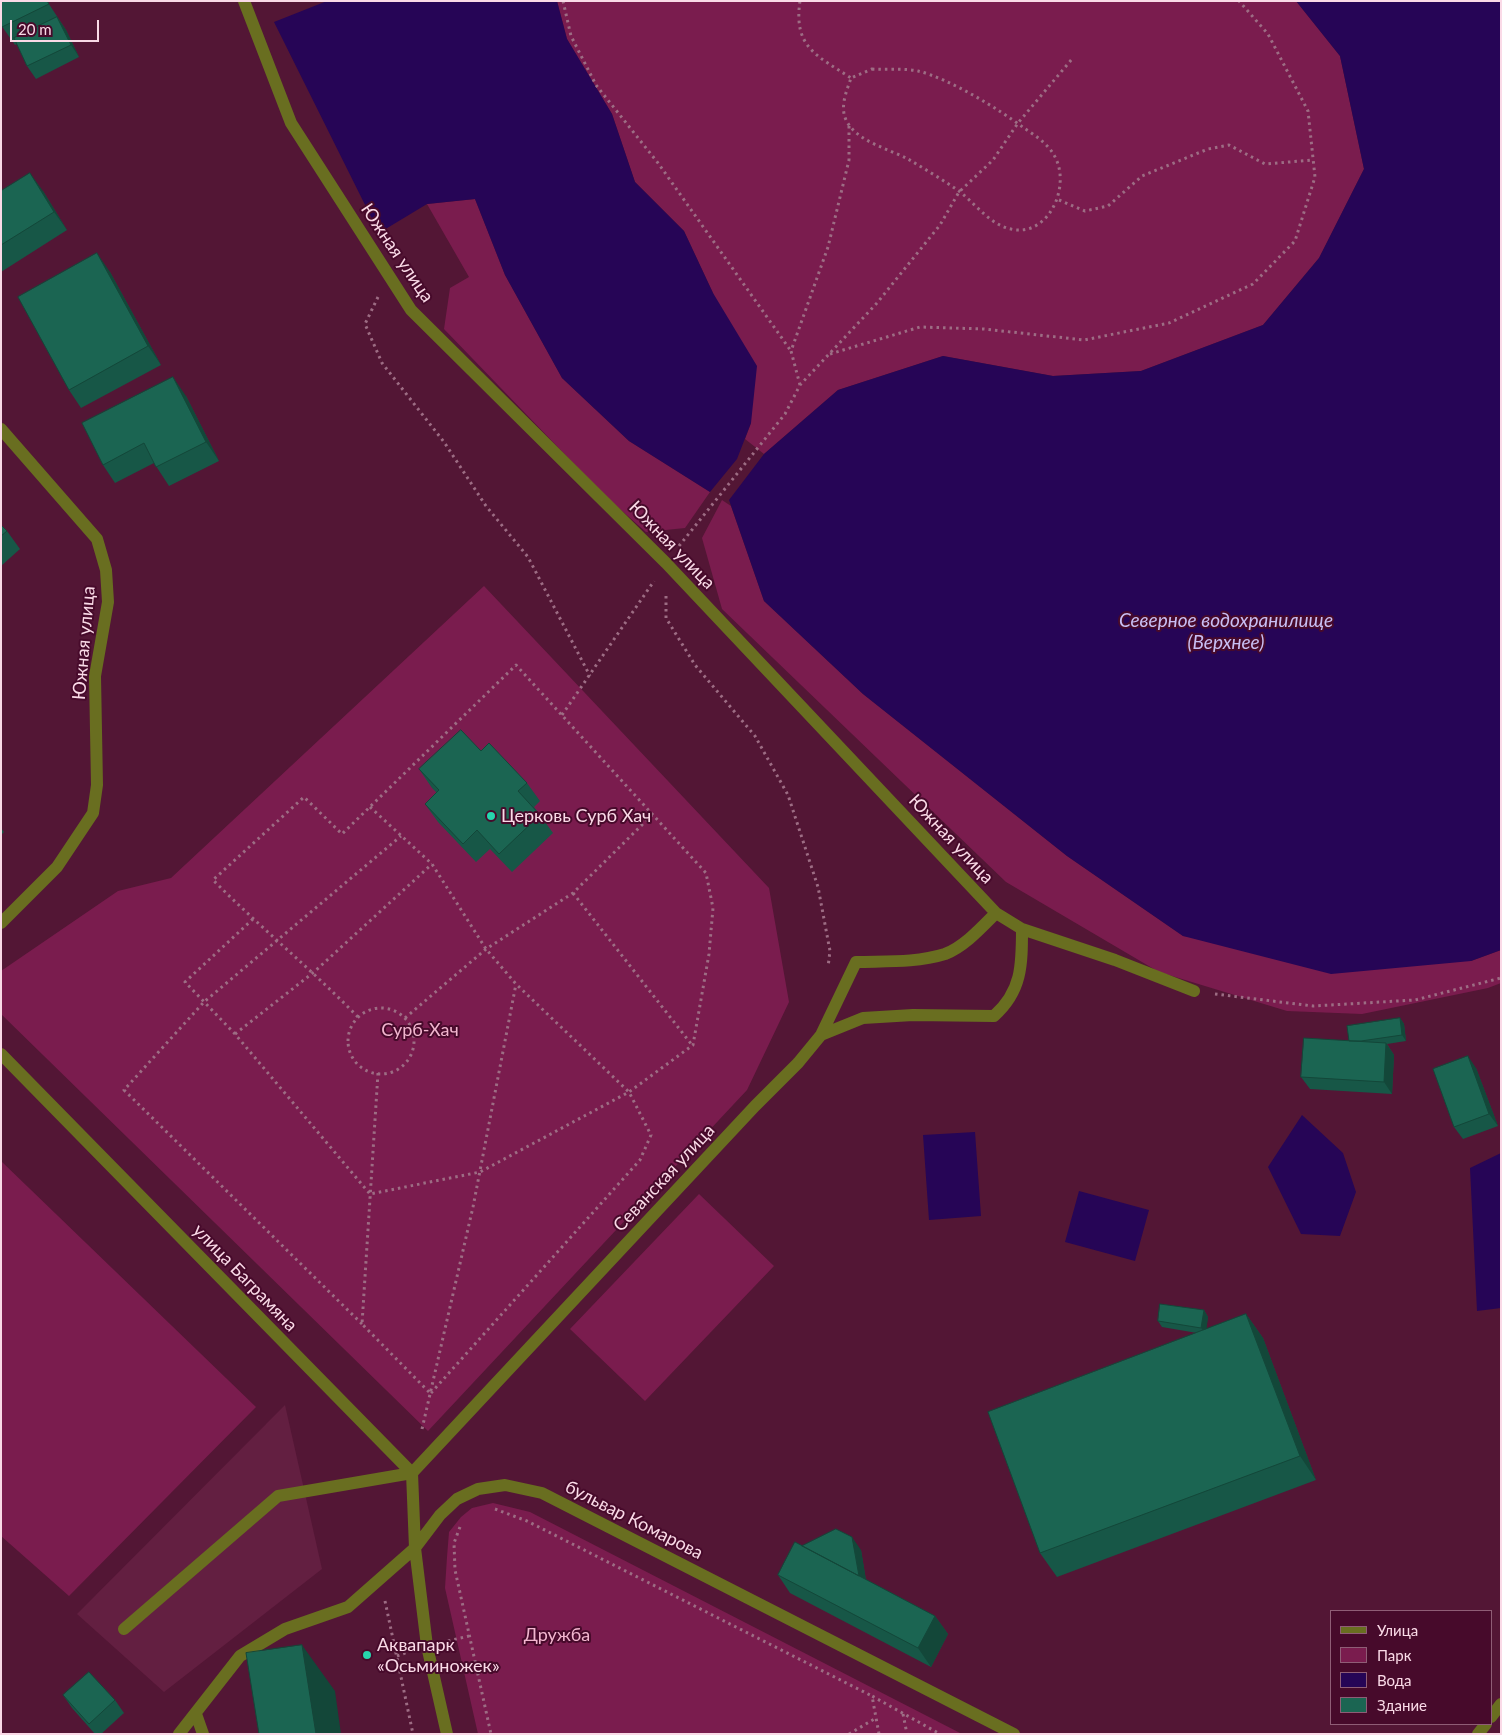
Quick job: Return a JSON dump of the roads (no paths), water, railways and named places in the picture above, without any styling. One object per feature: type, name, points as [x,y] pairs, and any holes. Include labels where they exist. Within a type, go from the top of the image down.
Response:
[{"type":"street","name":"Южная улица","points":[[244,1],[291,123],[411,310],[666,562],[996,913],[1022,929],[1115,960],[1194,991]]},
{"type":"street","name":"Южная улица","points":[[1,430],[97,539],[106,570],[108,602],[95,676],[97,785],[93,813],[57,867],[1,923]]},
{"type":"street","points":[[821,1035],[856,962],[912,960],[946,953],[972,936],[996,913]]},
{"type":"street","name":"Севанская улица","points":[[412,1474],[749,1113],[798,1064],[821,1035],[863,1018],[913,1015],[994,1016],[1008,1004],[1022,971],[1022,929]]},
{"type":"street","name":"улица Баграмяна","points":[[1,1054],[412,1474]]},
{"type":"street","points":[[124,1629],[278,1496],[412,1474],[415,1548],[427,1646],[446,1734]]},
{"type":"street","name":"бульвар Комарова","points":[[415,1548],[440,1515],[457,1499],[478,1490],[505,1485],[542,1493],[1014,1734]]},
{"type":"street","points":[[179,1734],[240,1656],[285,1629],[348,1607],[415,1548]]},
{"type":"street","points":[[1492,1716],[1501,1704]]},
{"type":"street","points":[[196,1714],[203,1734]]},
{"type":"water","points":[[327,1],[557,1],[567,39],[612,114],[635,182],[684,231],[713,293],[757,366],[751,423],[737,459],[710,492],[629,441],[562,378],[505,275],[475,199],[427,204],[379,233],[274,22]]},
{"type":"water","name":"Северное водохранилище (Верхнее)","points":[[1296,1],[1501,1],[1501,950],[1471,961],[1331,974],[1183,936],[1067,856],[863,694],[764,601],[729,500],[764,454],[838,390],[943,356],[1053,376],[1141,371],[1263,325],[1319,258],[1364,169],[1340,56]]},
{"type":"water","points":[[1302,1115],[1343,1153],[1356,1192],[1340,1236],[1301,1234],[1268,1167]]},
{"type":"water","points":[[975,1132],[981,1216],[929,1220],[923,1135]]},
{"type":"water","points":[[1501,1153],[1501,1308],[1477,1311],[1470,1168]]},
{"type":"water","points":[[1079,1191],[1149,1210],[1135,1261],[1065,1242]]},
{"type":"place","name":"Церковь Сурб Хач","points":[[491,816]]},
{"type":"place","name":"Аквапарк «Осьминожек»","points":[[367,1655]]},
{"type":"park label","name":"Сурб-Хач","points":[[420,1030]]},
{"type":"park label","name":"Дружба","points":[[557,1635]]}]
